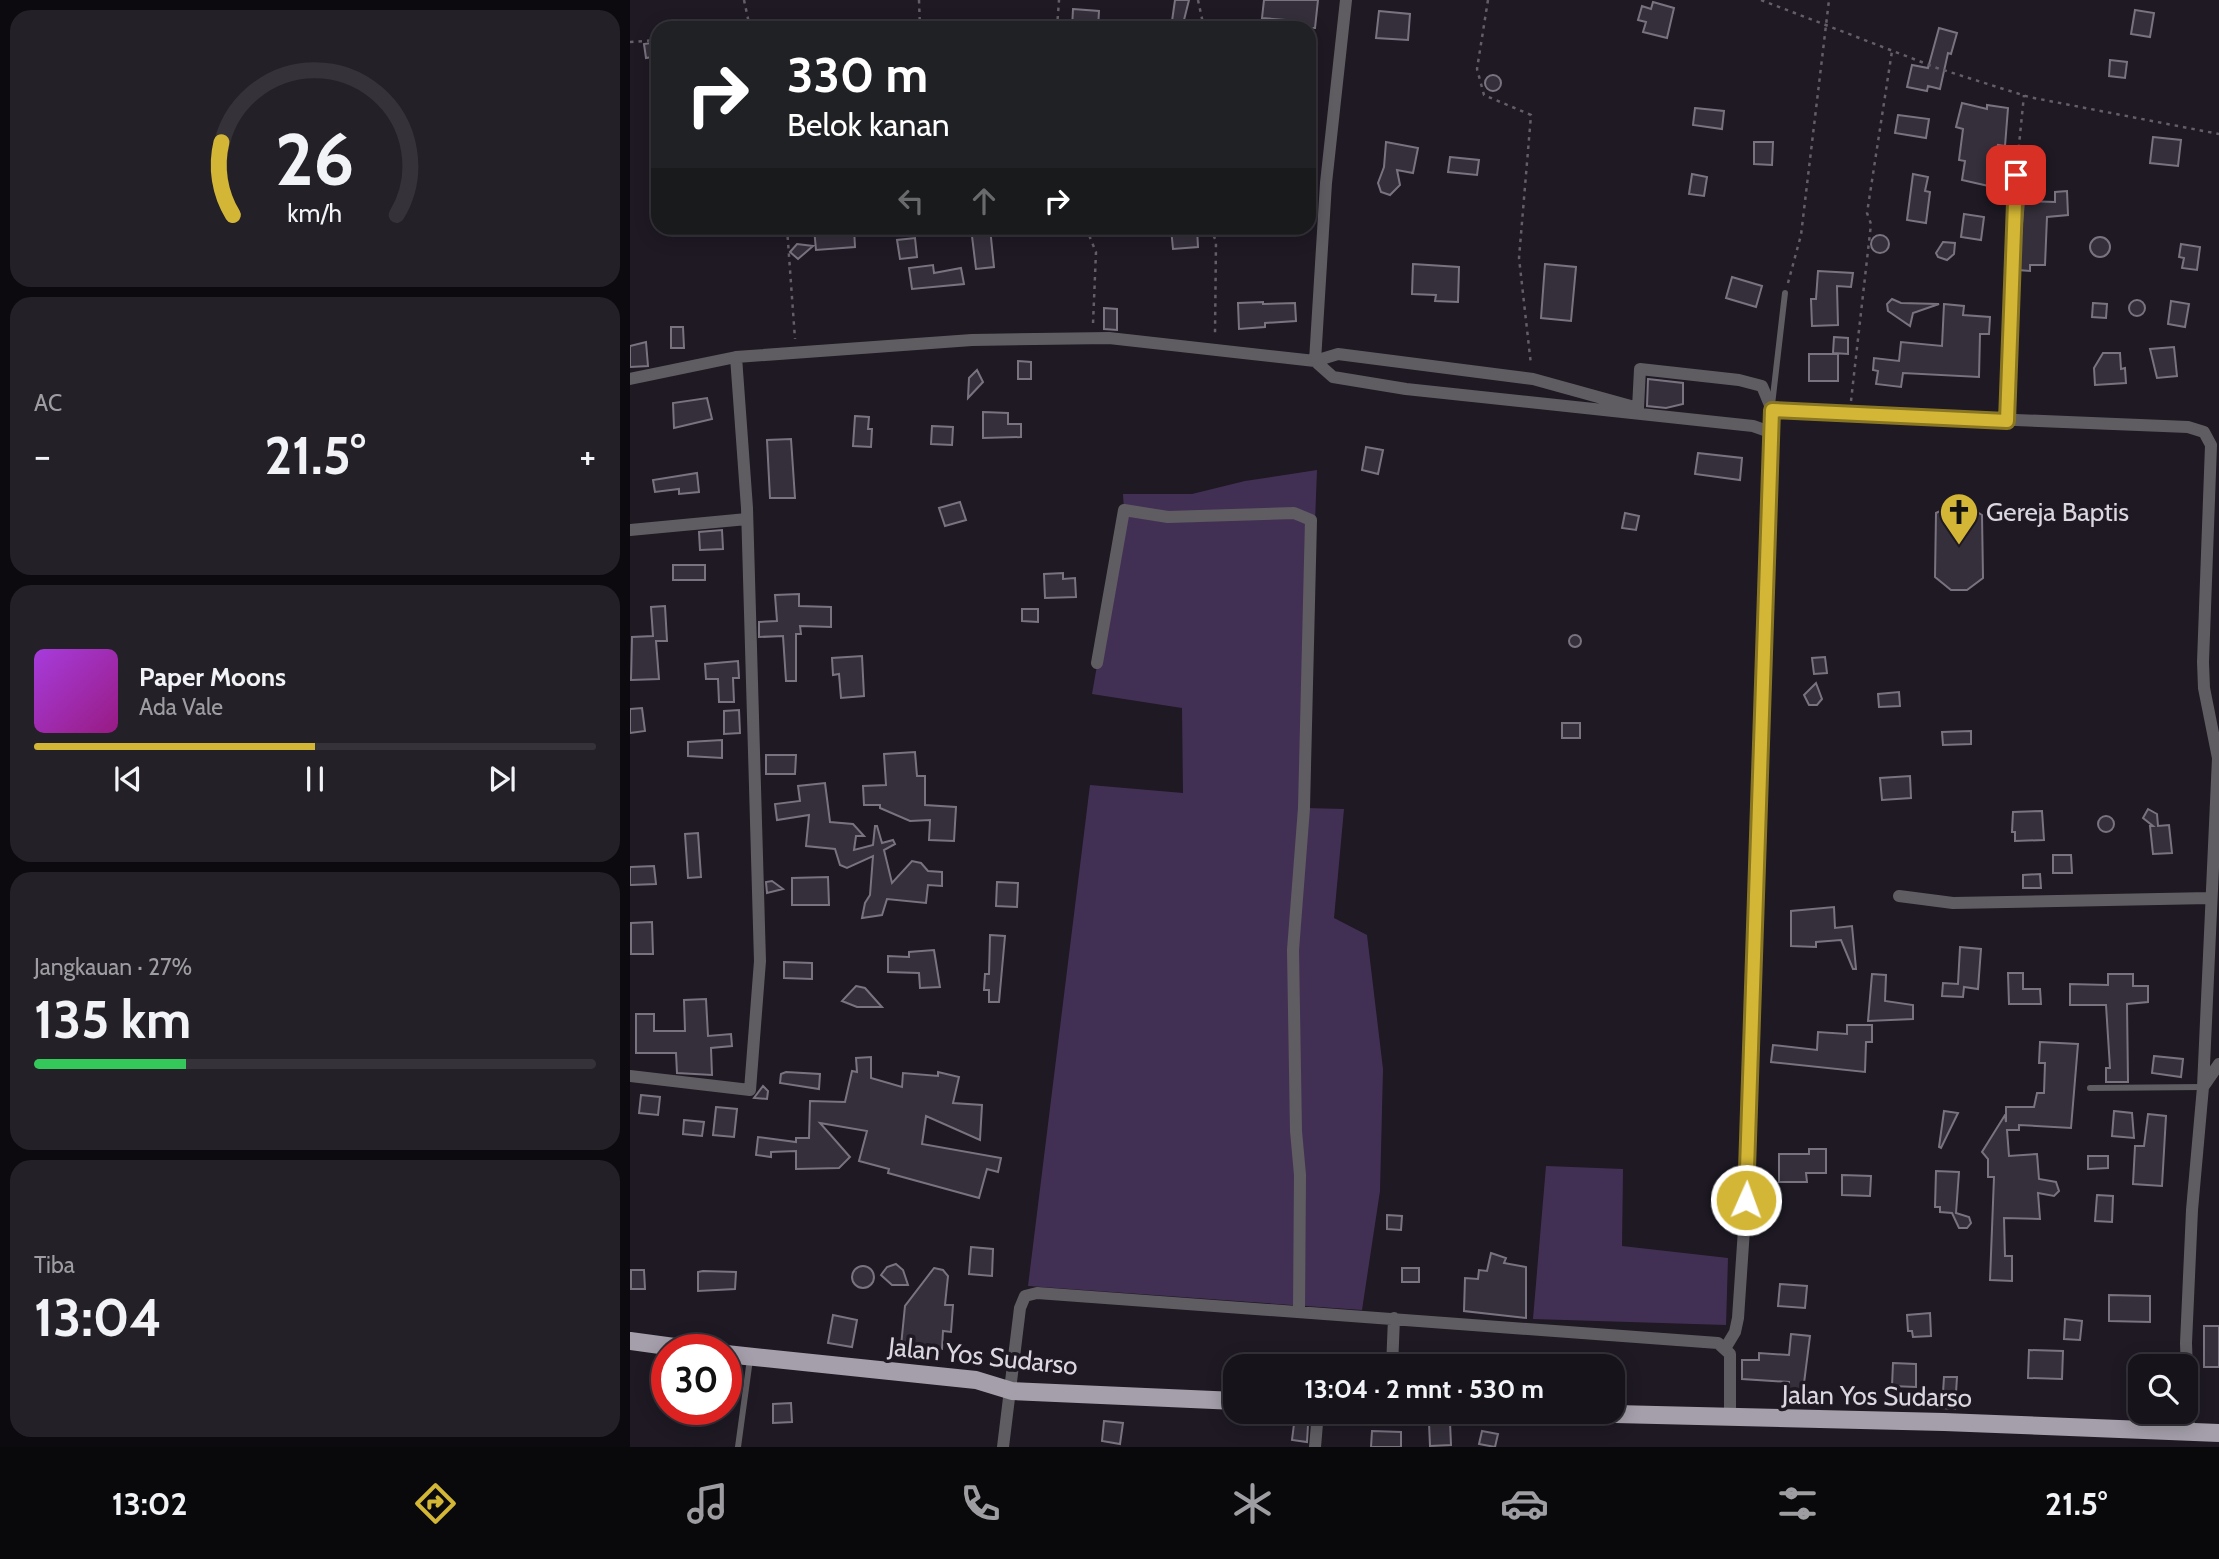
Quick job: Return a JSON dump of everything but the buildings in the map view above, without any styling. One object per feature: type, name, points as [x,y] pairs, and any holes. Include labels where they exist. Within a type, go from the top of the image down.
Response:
[{"type":"main road","points":[[630,1341],[651,1344]]},
{"type":"main road","name":"Jalan Yos Sudarso","points":[[742,1356],[976,1380],[1012,1391],[1223,1400]]},
{"type":"main road","name":"Jalan Yos Sudarso","points":[[1625,1415],[1944,1422],[2219,1433]]},
{"type":"street","points":[[1315,361],[1326,183],[1346,0]]},
{"type":"street","points":[[630,379],[736,357],[796,351],[899,347],[972,340],[1093,339],[1315,361],[1338,354],[1533,379],[1638,408],[1640,369],[1740,380],[1762,386],[1772,410],[1773,433],[1746,1200],[1738,1318],[1735,1332],[1726,1347]]},
{"type":"street","points":[[630,1076],[750,1090],[760,961],[747,519],[736,357]]},
{"type":"street","points":[[1315,361],[1333,377],[1406,389],[1746,425],[1773,433]]},
{"type":"street","points":[[1772,410],[2188,427],[2204,432],[2215,452],[2203,662],[2204,688],[2218,758],[2203,1087],[2192,1210],[2186,1330],[2189,1432]]},
{"type":"street","points":[[1097,663],[1124,510],[1168,517],[1294,513],[1311,520],[1304,808],[1293,950],[1296,1131],[1300,1175],[1299,1311]]},
{"type":"street","points":[[630,530],[747,519]]},
{"type":"street","points":[[1899,896],[1953,903],[2210,898]]},
{"type":"street","points":[[2203,1087],[2219,1064]]},
{"type":"street","points":[[1003,1447],[1012,1391],[1020,1308],[1025,1296],[1031,1293],[1683,1339],[1726,1347],[1730,1354],[1730,1419]]},
{"type":"street","points":[[1393,1354],[1394,1318]]},
{"type":"street","points":[[1315,1447],[1317,1424]]},
{"type":"lane","points":[[2007,421],[2016,175]]},
{"type":"lane","points":[[1772,410],[1785,293]]},
{"type":"lane","points":[[2090,1088],[2203,1087]]},
{"type":"lane","points":[[738,1447],[750,1357]]},
{"type":"path","points":[[744,0],[748,21]]},
{"type":"path","points":[[919,0],[920,21]]},
{"type":"path","points":[[1058,21],[1059,0]]},
{"type":"path","points":[[1198,0],[1202,21]]},
{"type":"path","points":[[1488,0],[1477,69],[1484,95],[1531,115],[1520,258],[1533,379]]},
{"type":"path","points":[[1761,0],[1825,22],[1937,68],[2024,95],[2219,134]]},
{"type":"path","points":[[1785,293],[1801,235],[1829,0]]},
{"type":"path","points":[[630,42],[651,40]]},
{"type":"path","points":[[1849,414],[1871,224],[1867,213],[1892,50]]},
{"type":"path","points":[[2016,175],[2024,95]]},
{"type":"path","points":[[788,235],[796,351]]},
{"type":"path","points":[[1089,235],[1096,252],[1093,339]]},
{"type":"path","points":[[1213,235],[1216,241],[1215,351]]},
{"type":"shaded area","points":[[1317,470],[1304,808],[1344,809],[1334,918],[1367,935],[1383,1069],[1380,1191],[1362,1310],[1028,1286],[1090,785],[1183,793],[1182,708],[1092,694],[1124,511],[1123,494],[1192,494],[1245,481]]},
{"type":"shaded area","points":[[1546,1166],[1623,1169],[1622,1246],[1728,1258],[1726,1325],[1533,1319]]},
{"type":"place","name":"Gereja Baptis","points":[[1959,546]]},
{"type":"route","points":[[1746,1200],[1772,410],[2007,421],[2016,175]]}]
